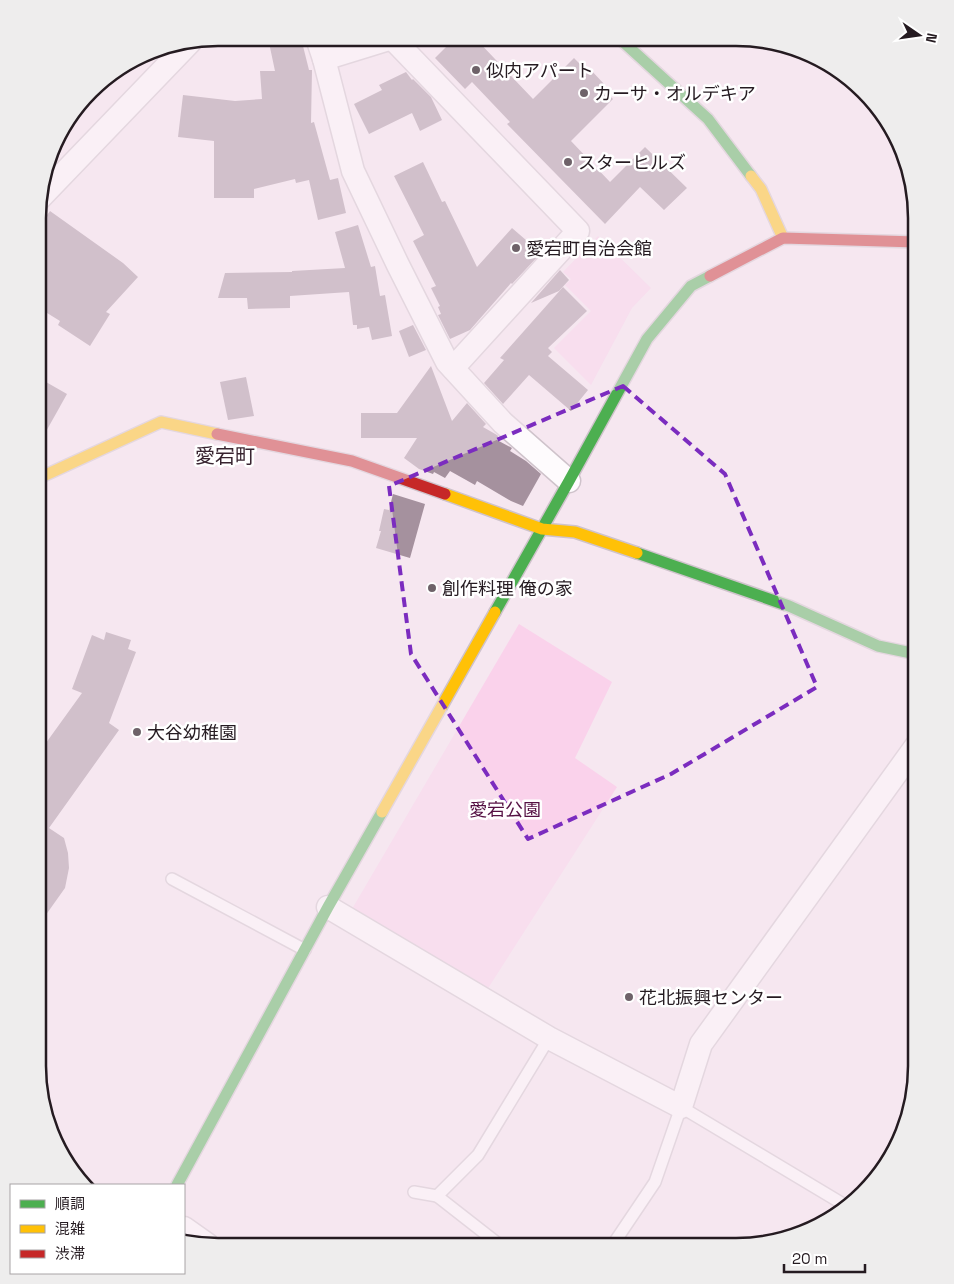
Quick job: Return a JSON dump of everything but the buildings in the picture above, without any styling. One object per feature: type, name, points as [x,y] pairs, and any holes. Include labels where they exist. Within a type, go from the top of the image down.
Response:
[{"type":"street","points":[[320,46],[353,171],[402,274],[447,362],[503,423],[569,482]]},
{"type":"street","points":[[324,59],[366,46]]},
{"type":"street","points":[[400,46],[578,231],[453,368]]},
{"type":"street","points":[[628,46],[708,119],[761,189],[783,238]]},
{"type":"street","points":[[49,188],[182,51]]},
{"type":"street","points":[[178,1184],[328,907],[648,339],[691,286],[783,238],[908,242]]},
{"type":"street","points":[[46,475],[160,422],[352,461],[542,529],[575,532],[584,535],[789,606],[878,646],[907,651]]},
{"type":"street","points":[[328,907],[549,1038],[681,1107],[701,1044],[907,758]]},
{"type":"lane","points":[[172,879],[305,950]]},
{"type":"lane","points":[[437,1196],[478,1156],[549,1038]]},
{"type":"lane","points":[[617,1238],[655,1182],[681,1107],[840,1202]]},
{"type":"lane","points":[[414,1192],[437,1196],[491,1238]]},
{"type":"highlighted area","points":[[623,386],[725,474],[817,687],[671,774],[528,839],[411,654],[389,486]]},
{"type":"green space","points":[[598,236],[651,288],[632,308],[591,385],[554,348],[591,311],[565,285],[571,279],[563,272]]},
{"type":"green space","name":"愛宕公園","points":[[519,624],[612,682],[575,758],[617,787],[485,993],[352,909]]},
{"type":"traffic: fast","points":[[628,46],[708,119],[751,176]]},
{"type":"traffic: fast","points":[[495,612],[647,339],[691,286],[710,276]]},
{"type":"traffic: fast","points":[[637,553],[789,606],[878,646],[907,652]]},
{"type":"traffic: fast","points":[[178,1184],[328,907],[382,812]]},
{"type":"traffic: slow","points":[[751,176],[761,189],[783,238]]},
{"type":"traffic: slow","points":[[46,475],[161,422],[217,434]]},
{"type":"traffic: slow","points":[[445,494],[542,529],[575,532],[637,553]]},
{"type":"traffic: slow","points":[[382,812],[495,612]]},
{"type":"traffic: jam","points":[[710,276],[783,238],[908,242]]},
{"type":"traffic: jam","points":[[217,434],[352,461],[445,494]]},
{"type":"place","name":"似内アパート","points":[[476,70]]},
{"type":"place","name":"カーサ・オルデキア","points":[[584,93]]},
{"type":"place","name":"スターヒルズ","points":[[568,162]]},
{"type":"place","name":"愛宕町自治会館","points":[[516,248]]},
{"type":"place","name":"創作料理 俺の家","points":[[432,588]]},
{"type":"place","name":"大谷幼稚園","points":[[137,732]]},
{"type":"place","name":"花北振興センター","points":[[629,997]]},
{"type":"district","name":"愛宕町","points":[[225,456]]}]
